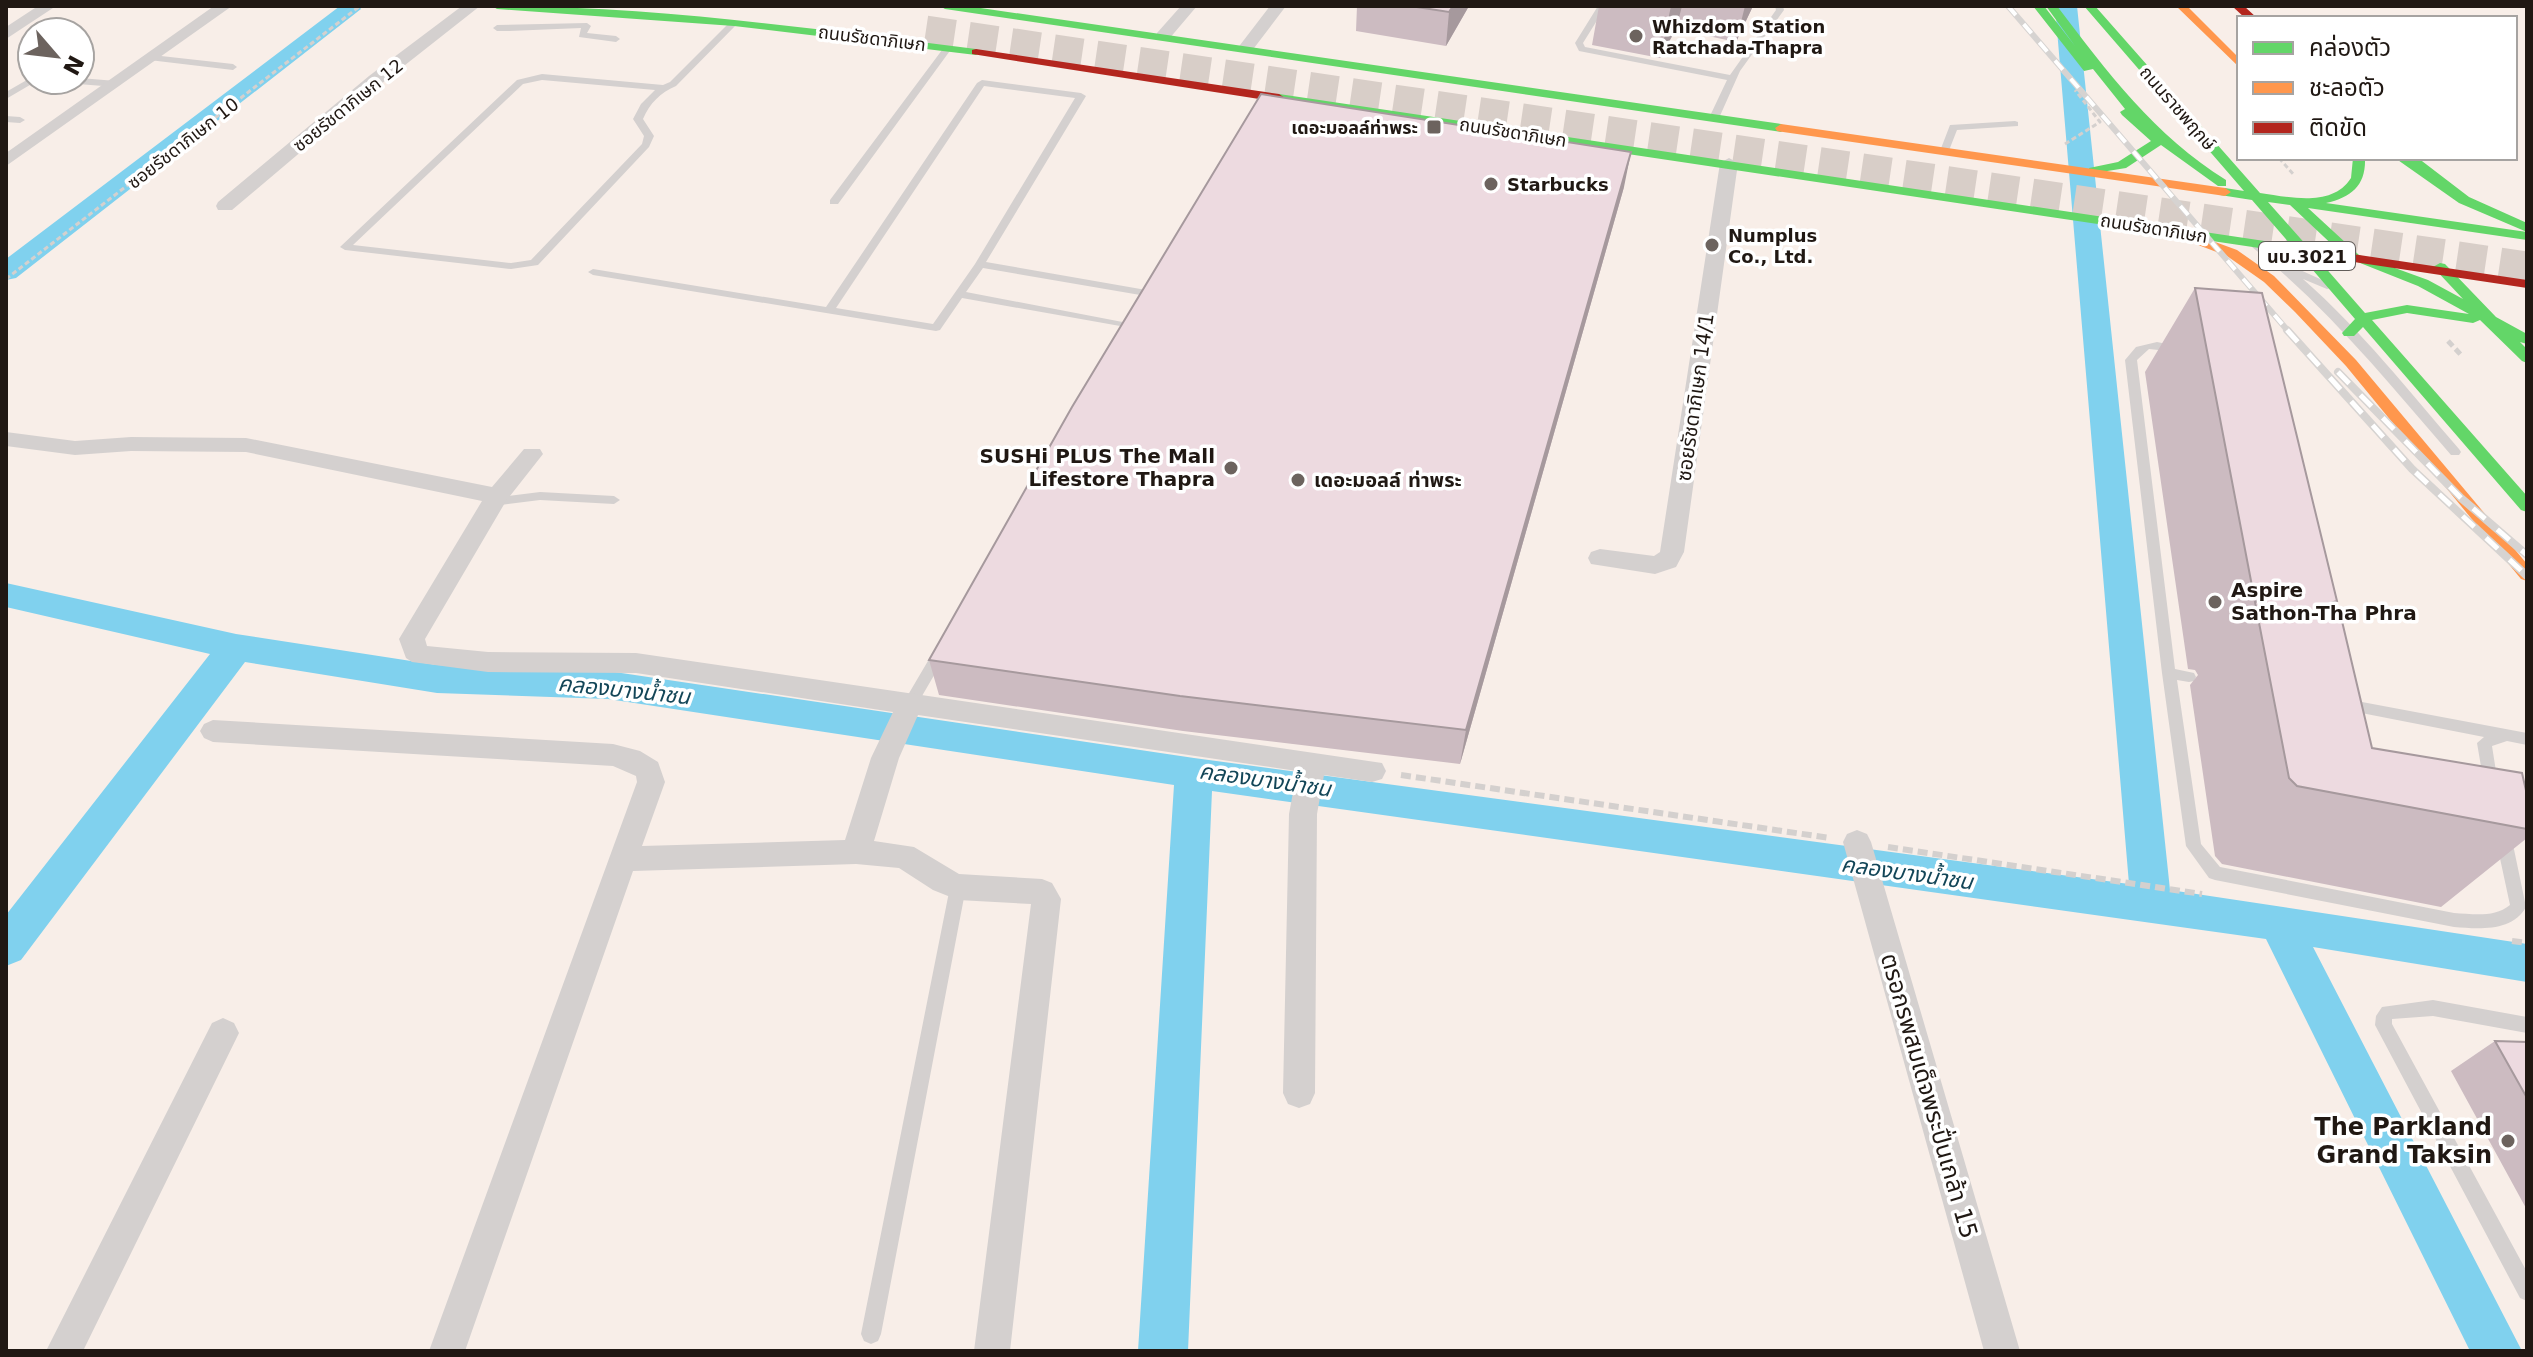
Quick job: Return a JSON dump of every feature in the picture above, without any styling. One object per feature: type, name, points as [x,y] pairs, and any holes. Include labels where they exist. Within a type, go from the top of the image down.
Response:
[{"type":"main road","name":"ถนนรัชดาภิเษก","points":[[497,6],[734,23],[948,48],[1266,101],[1590,150],[1729,163],[2527,284]]},
{"type":"main road","points":[[689,6],[926,30]]},
{"type":"main road","points":[[945,6],[2527,236]]},
{"type":"main road","name":"ถนนราชพฤกษ์","points":[[2038,6],[2108,94],[2159,141],[2122,165],[2093,171]]},
{"type":"main road","points":[[2051,6],[2159,141],[2200,173],[2221,183],[2293,201],[2326,201],[2342,196],[2354,187],[2359,177],[2359,160]]},
{"type":"main road","name":"ถนนราชพฤกษ์","points":[[2089,6],[2527,506]]},
{"type":"main road","points":[[2181,6],[2237,62]]},
{"type":"main road","points":[[2217,6],[2237,23]]},
{"type":"main road","points":[[2404,160],[2433,181],[2490,213],[2527,228]]},
{"type":"main road","points":[[2412,160],[2433,181]]},
{"type":"main road","points":[[2342,168],[2527,358]]},
{"type":"main road","points":[[2293,201],[2354,258],[2423,283],[2527,340]]},
{"type":"main road","points":[[2177,232],[2232,253],[2269,279],[2351,363],[2527,575]]},
{"type":"main road","name":"นบ.3021","points":[[2351,363],[2349,333],[2329,287],[2331,275],[2354,258]]},
{"type":"main road","points":[[2349,333],[2369,315],[2390,311],[2462,316],[2510,330]]},
{"type":"street","points":[[9,30],[48,6]]},
{"type":"street","points":[[6,161],[224,6]]},
{"type":"street","name":"ซอยรัชดาภิเษก 12","points":[[225,206],[375,80],[472,6]]},
{"type":"street","points":[[1163,36],[1189,6]]},
{"type":"street","points":[[1245,49],[1278,6]]},
{"type":"street","name":"ซอยรัชดาภิเษก 14/1","points":[[1600,558],[1655,565],[1667,561],[1672,552],[1729,163]]},
{"type":"street","points":[[6,439],[75,448],[131,444],[246,445],[495,499]]},
{"type":"street","points":[[532,454],[495,499],[412,639],[415,651],[421,655],[488,662],[636,663],[1310,774],[1372,771]]},
{"type":"street","points":[[856,852],[885,758],[907,710]]},
{"type":"street","points":[[213,731],[630,759],[648,770],[651,782],[447,1351]]},
{"type":"street","points":[[1299,1093],[1310,774]]},
{"type":"street","name":"ตรอกรพสมเด็จพระปื่นเกล้า 15","points":[[1857,843],[2002,1351]]},
{"type":"street","points":[[623,859],[856,852],[904,856],[958,887],[1037,890],[1046,899],[992,1351]]},
{"type":"street","points":[[64,1351],[223,1033]]},
{"type":"lane","points":[[1602,6],[1579,43],[1580,48],[1733,78]]},
{"type":"lane","points":[[1714,118],[1733,78],[1780,10],[1779,6]]},
{"type":"lane","points":[[604,12],[587,26],[582,35],[616,39]]},
{"type":"lane","points":[[661,89],[542,77],[520,82],[345,247],[511,266],[534,263],[646,145],[649,136],[638,119],[644,106],[661,89],[673,84],[734,23]]},
{"type":"lane","points":[[497,28],[540,30],[562,25],[587,26]]},
{"type":"lane","points":[[834,202],[948,48]]},
{"type":"lane","points":[[152,58],[233,67]]},
{"type":"lane","points":[[96,82],[116,84]]},
{"type":"lane","points":[[593,272],[936,328],[980,264],[1081,96],[982,83],[829,310]]},
{"type":"lane","points":[[6,119],[20,120]]},
{"type":"lane","points":[[1945,151],[1953,127],[2015,124]]},
{"type":"lane","points":[[2254,244],[2284,266],[2349,333],[2455,452]]},
{"type":"lane","points":[[980,264],[1142,311]]},
{"type":"lane","points":[[2284,266],[2329,287],[2402,343]]},
{"type":"lane","points":[[1125,341],[1160,281]]},
{"type":"lane","points":[[961,294],[1142,311]]},
{"type":"lane","points":[[2199,353],[2150,344],[2131,360],[2169,673],[2194,846],[2215,873],[2454,920],[2506,917],[2518,907],[2484,743],[2509,735]]},
{"type":"lane","points":[[495,499],[540,496],[614,500]]},
{"type":"lane","points":[[907,710],[950,637]]},
{"type":"lane","points":[[2169,673],[2189,677]]},
{"type":"lane","points":[[2329,702],[2527,739]]},
{"type":"lane","points":[[871,1334],[958,887]]},
{"type":"lane","points":[[2527,1025],[2433,1008],[2388,1012],[2383,1019],[2384,1032],[2527,1291]]},
{"type":"path","name":"ซอยรัชดาภิเษก 10","points":[[6,279],[360,6]]},
{"type":"path","points":[[1372,771],[2184,891]]},
{"type":"building","points":[[1410,6],[1453,6],[1449,12]]},
{"type":"building","name":"เดอะมอลล์ ท่าพระ","points":[[1261,94],[1631,152],[1466,730],[1180,696],[929,660],[1072,407]]},
{"type":"building","points":[[2195,288],[2262,293],[2337,601],[2330,603],[2329,610],[2333,616],[2341,617],[2372,748],[2522,773],[2527,795],[2527,829],[2297,786],[2289,778],[2255,602],[2262,600],[2264,593],[2259,587],[2252,586]]},
{"type":"building","points":[[2495,1041],[2527,1042],[2527,1098]]},
{"type":"waterway","points":[[2066,6],[2151,905]]},
{"type":"waterway","points":[[6,272],[350,9]]},
{"type":"waterway","name":"คลองบางน้ำชน","points":[[6,595],[236,647]]},
{"type":"waterway","points":[[6,947],[236,647]]},
{"type":"waterway","name":"คลองบางน้ำชน","points":[[236,647],[437,679],[608,685],[1194,773]]},
{"type":"waterway","points":[[1163,1351],[1194,773]]},
{"type":"waterway","name":"คลองบางน้ำชน","points":[[1194,773],[2151,905]]},
{"type":"waterway","name":"คลองบางน้ำชน","points":[[2151,905],[2279,923]]},
{"type":"waterway","name":"คลองบางน้ำชน","points":[[2279,923],[2527,963]]},
{"type":"waterway","points":[[2279,923],[2497,1351]]},
{"type":"tunnel","points":[[926,30],[2527,266]]},
{"type":"railway","points":[[2008,6],[2289,332]]},
{"type":"railway","points":[[2287,330],[2412,469],[2527,576]]},
{"type":"railway","points":[[2338,372],[2461,498],[2527,555]]},
{"type":"traffic: fast","points":[[497,6],[734,23],[976,52]]},
{"type":"traffic: fast","points":[[945,6],[1781,128]]},
{"type":"traffic: fast","points":[[2038,6],[2088,69]]},
{"type":"traffic: fast","points":[[2051,6],[2148,126],[2195,166],[2222,183]]},
{"type":"traffic: fast","points":[[2089,6],[2527,506]]},
{"type":"traffic: fast","points":[[1279,98],[2339,256]]},
{"type":"traffic: fast","points":[[2093,171],[2122,165],[2159,141],[2126,112]]},
{"type":"traffic: fast","points":[[2310,201],[2330,198],[2346,191],[2357,178],[2359,160]]},
{"type":"traffic: fast","points":[[2404,160],[2433,181]]},
{"type":"traffic: fast","points":[[2413,160],[2464,200],[2527,228]]},
{"type":"traffic: fast","points":[[2225,192],[2527,236]]},
{"type":"traffic: fast","points":[[2293,201],[2354,258],[2423,283],[2527,340]]},
{"type":"traffic: fast","points":[[2440,267],[2527,358]]},
{"type":"traffic: fast","points":[[2349,333],[2369,316],[2393,310],[2421,310],[2473,319]]},
{"type":"traffic: slow","points":[[2181,6],[2237,62]]},
{"type":"traffic: slow","points":[[1781,128],[2225,192]]},
{"type":"traffic: slow","points":[[2177,232],[2232,253],[2269,279],[2300,309],[2351,363],[2527,575]]},
{"type":"traffic: jam","points":[[2237,6],[2250,16]]},
{"type":"traffic: jam","points":[[976,52],[1279,98]]},
{"type":"traffic: jam","points":[[2339,256],[2527,284]]},
{"type":"place","name":"Whizdom Station Ratchada-Thapra","points":[[1636,36]]},
{"type":"place","name":"เดอะมอลล์ท่าพระ","points":[[1434,127]]},
{"type":"place","name":"Starbucks","points":[[1491,184]]},
{"type":"place","name":"Numplus Co., Ltd.","points":[[1712,245]]},
{"type":"place","name":"SUSHi PLUS The Mall Lifestore Thapra","points":[[1231,468]]},
{"type":"place","name":"เดอะมอลล์ ท่าพระ","points":[[1298,480]]},
{"type":"place","name":"Aspire Sathon-Tha Phra","points":[[2215,602]]},
{"type":"place","name":"The Parkland Grand Taksin","points":[[2508,1141]]}]
